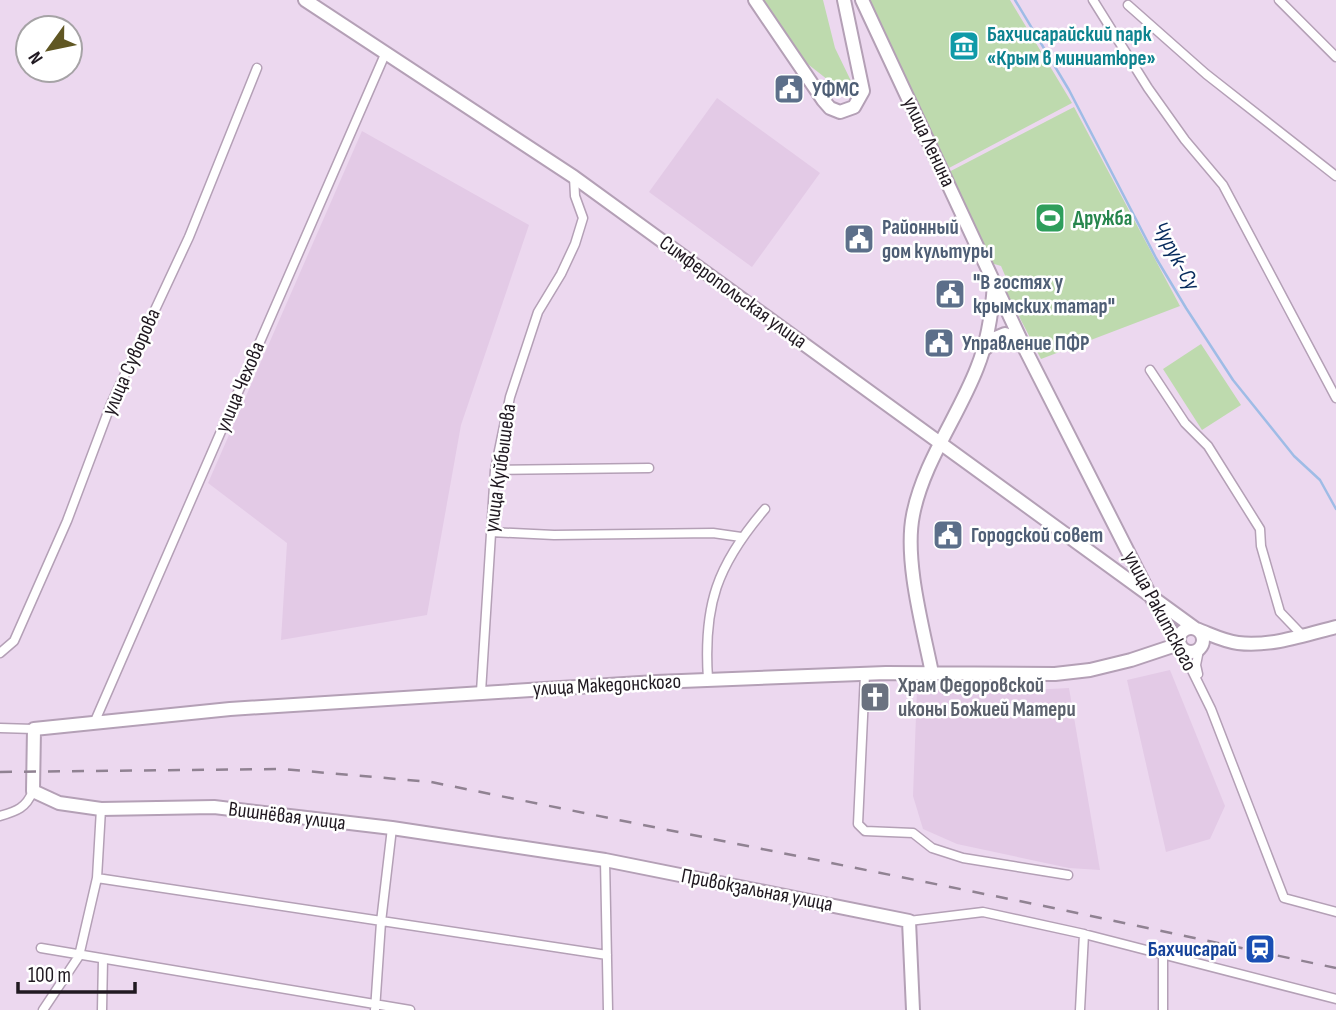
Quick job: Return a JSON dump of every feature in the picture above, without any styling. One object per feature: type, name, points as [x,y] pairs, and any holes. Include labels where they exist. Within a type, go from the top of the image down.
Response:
[{"type":"main road","name":"Симферопольская улица","points":[[305,0],[574,177],[1196,629],[1224,640],[1241,643]]},
{"type":"main road","points":[[755,0],[823,100],[830,108],[844,112],[854,107],[863,91],[844,0]]},
{"type":"main road","name":"улица Ленина","points":[[862,0],[994,284]]},
{"type":"main road","points":[[932,673],[920,617],[911,536],[913,514],[940,444],[982,352],[992,314],[994,284]]},
{"type":"main road","name":"улица Ракитского","points":[[994,284],[1151,597],[1179,644]]},
{"type":"main road","points":[[982,352],[993,339],[1005,334],[1014,338],[1026,351]]},
{"type":"main road","points":[[1199,650],[1203,639],[1196,629],[1184,630],[1179,636],[1179,644],[1187,652],[1303,636],[1336,627]]},
{"type":"main road","name":"улица Македонского","points":[[34,729],[230,709],[708,679],[864,674],[1048,674],[1090,670],[1179,644]]},
{"type":"main road","points":[[33,791],[34,729]]},
{"type":"main road","name":"Вишнёвая улица","points":[[33,791],[59,803],[101,809],[214,807],[392,828],[604,860]]},
{"type":"main road","name":"Привокзальная улица","points":[[604,860],[909,921]]},
{"type":"main road","points":[[909,921],[913,1010]]},
{"type":"street","points":[[1093,0],[1148,88],[1185,140],[1223,185],[1336,398]]},
{"type":"street","points":[[1279,0],[1336,57]]},
{"type":"street","points":[[1128,5],[1206,74],[1336,176]]},
{"type":"street","name":"улица Чехова","points":[[95,721],[386,52]]},
{"type":"street","name":"улица Суворова","points":[[0,653],[14,641],[67,521],[111,404],[188,237],[257,68]]},
{"type":"street","name":"улица Куйбышева","points":[[481,692],[495,470],[510,397],[538,312],[570,254],[583,218],[575,196],[574,177]]},
{"type":"street","points":[[1150,370],[1185,423],[1208,446],[1260,529],[1261,546],[1280,612],[1303,636]]},
{"type":"street","points":[[495,470],[649,468]]},
{"type":"street","points":[[708,679],[706,645],[710,607],[719,581],[741,537],[765,509]]},
{"type":"street","points":[[491,532],[554,535],[713,533],[741,537]]},
{"type":"street","name":"улица Ракитского","points":[[1179,644],[1200,684],[1284,898],[1336,912]]},
{"type":"street","points":[[1199,650],[1196,665],[1200,684]]},
{"type":"street","points":[[864,674],[858,824],[865,831],[913,833],[932,848],[963,859],[1069,876]]},
{"type":"street","points":[[0,728],[34,729]]},
{"type":"street","points":[[0,816],[28,803],[33,791]]},
{"type":"street","points":[[43,1010],[79,956],[97,878],[101,809]]},
{"type":"street","points":[[375,1007],[392,828]]},
{"type":"street","points":[[604,860],[608,1010]]},
{"type":"street","points":[[97,878],[607,955]]},
{"type":"street","points":[[909,921],[983,912],[1084,934],[1336,999]]},
{"type":"street","points":[[1080,1010],[1084,934]]},
{"type":"street","points":[[41,948],[375,1007],[410,1010]]},
{"type":"street","points":[[1163,954],[1163,1010]]},
{"type":"street","points":[[102,1010],[103,959]]},
{"type":"shaded area","points":[[717,98],[820,173],[752,267],[649,192]]},
{"type":"shaded area","points":[[362,131],[529,225],[461,425],[427,615],[281,640],[287,543],[208,483]]},
{"type":"shaded area","points":[[1170,670],[1225,806],[1210,839],[1166,852],[1127,680]]},
{"type":"shaded area","points":[[1069,688],[1100,870],[1069,868],[957,844],[923,829],[913,796],[917,689],[957,690],[957,694]]},
{"type":"green space","points":[[761,0],[823,0],[835,48],[851,81],[846,94],[800,58]]},
{"type":"green space","name":"Бахчисарайский парк «Крым в миниатюре»","points":[[868,0],[1010,0],[1072,103],[949,168]]},
{"type":"green space","name":"Дружба","points":[[1074,107],[1180,306],[1041,359],[1005,289],[1007,280],[1001,266],[991,263],[945,174]]},
{"type":"green space","points":[[1201,344],[1241,405],[1202,430],[1163,369]]},
{"type":"waterway","name":"Чурук-Су","points":[[1015,0],[1069,90],[1156,258],[1186,308],[1233,380],[1294,456],[1320,480],[1336,509]]},
{"type":"railway","points":[[0,772],[282,769],[431,782],[1336,968]]},
{"type":"place","name":"Бахчисарайский парк «Крым в миниатюре»","points":[[964,46]]},
{"type":"place","name":"УФМС","points":[[789,89]]},
{"type":"place","name":"Дружба","points":[[1050,218]]},
{"type":"place","name":"Районный дом культуры","points":[[859,239]]},
{"type":"place","name":"\"В гостях у крымских татар\"","points":[[950,294]]},
{"type":"place","name":"Управление ПФР","points":[[939,343]]},
{"type":"place","name":"Городской совет","points":[[948,535]]},
{"type":"place","name":"Xрам Федоровской иконы Божией Матери","points":[[875,697]]},
{"type":"place","name":"Бахчисарай","points":[[1260,949]]}]
